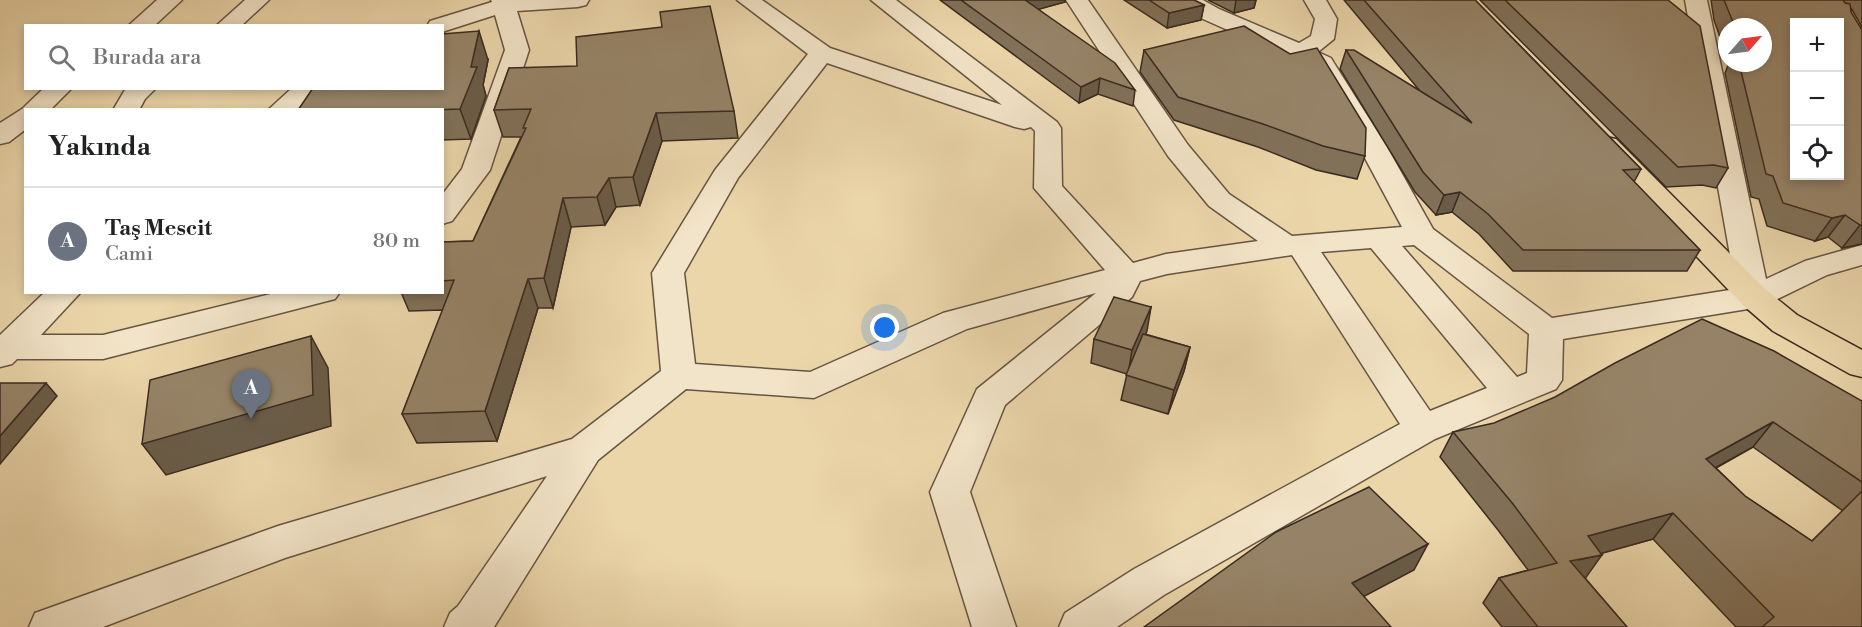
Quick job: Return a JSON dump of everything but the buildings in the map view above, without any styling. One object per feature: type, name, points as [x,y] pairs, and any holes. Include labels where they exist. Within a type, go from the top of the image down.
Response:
[{"type":"main road","points":[[1590,129],[1754,297],[1785,323],[1862,365]]},
{"type":"street","points":[[141,24],[171,0]]},
{"type":"street","points":[[229,24],[258,0]]},
{"type":"street","points":[[444,24],[502,3],[578,0]]},
{"type":"street","points":[[748,0],[822,53],[1048,128]]},
{"type":"street","points":[[882,0],[1048,128]]},
{"type":"street","points":[[1077,0],[1178,150],[1220,200],[1293,245],[1422,429]]},
{"type":"street","points":[[1188,0],[1211,14],[1322,63],[1373,147],[1420,235],[1546,330],[1754,297],[1816,268],[1862,255]]},
{"type":"street","points":[[1300,52],[1322,39],[1326,18],[1315,0]]},
{"type":"street","points":[[1696,0],[1754,297]]},
{"type":"street","points":[[444,212],[476,170],[517,51],[502,3]]},
{"type":"street","points":[[679,376],[668,273],[725,176],[822,53]]},
{"type":"street","points":[[36,108],[58,90]]},
{"type":"street","points":[[127,108],[135,94],[141,90]]},
{"type":"street","points":[[283,108],[306,90]]},
{"type":"street","points":[[0,136],[24,118]]},
{"type":"street","points":[[1048,128],[1048,188],[1126,274]]},
{"type":"street","points":[[466,627],[474,620],[585,450],[679,376],[814,385],[955,321],[1166,264],[1293,245],[1420,235]]},
{"type":"street","points":[[1379,238],[1511,393]]},
{"type":"street","points":[[994,627],[950,492],[990,398],[1121,290],[1126,274]]},
{"type":"street","points":[[4,351],[63,294]]},
{"type":"street","points":[[4,351],[103,347],[316,294]]},
{"type":"street","points":[[1081,627],[1149,582],[1422,429],[1544,380],[1546,330]]},
{"type":"street","points":[[51,627],[278,543],[585,450]]},
{"type":"place","name":"Taş Mescit","points":[[251,419]]}]
